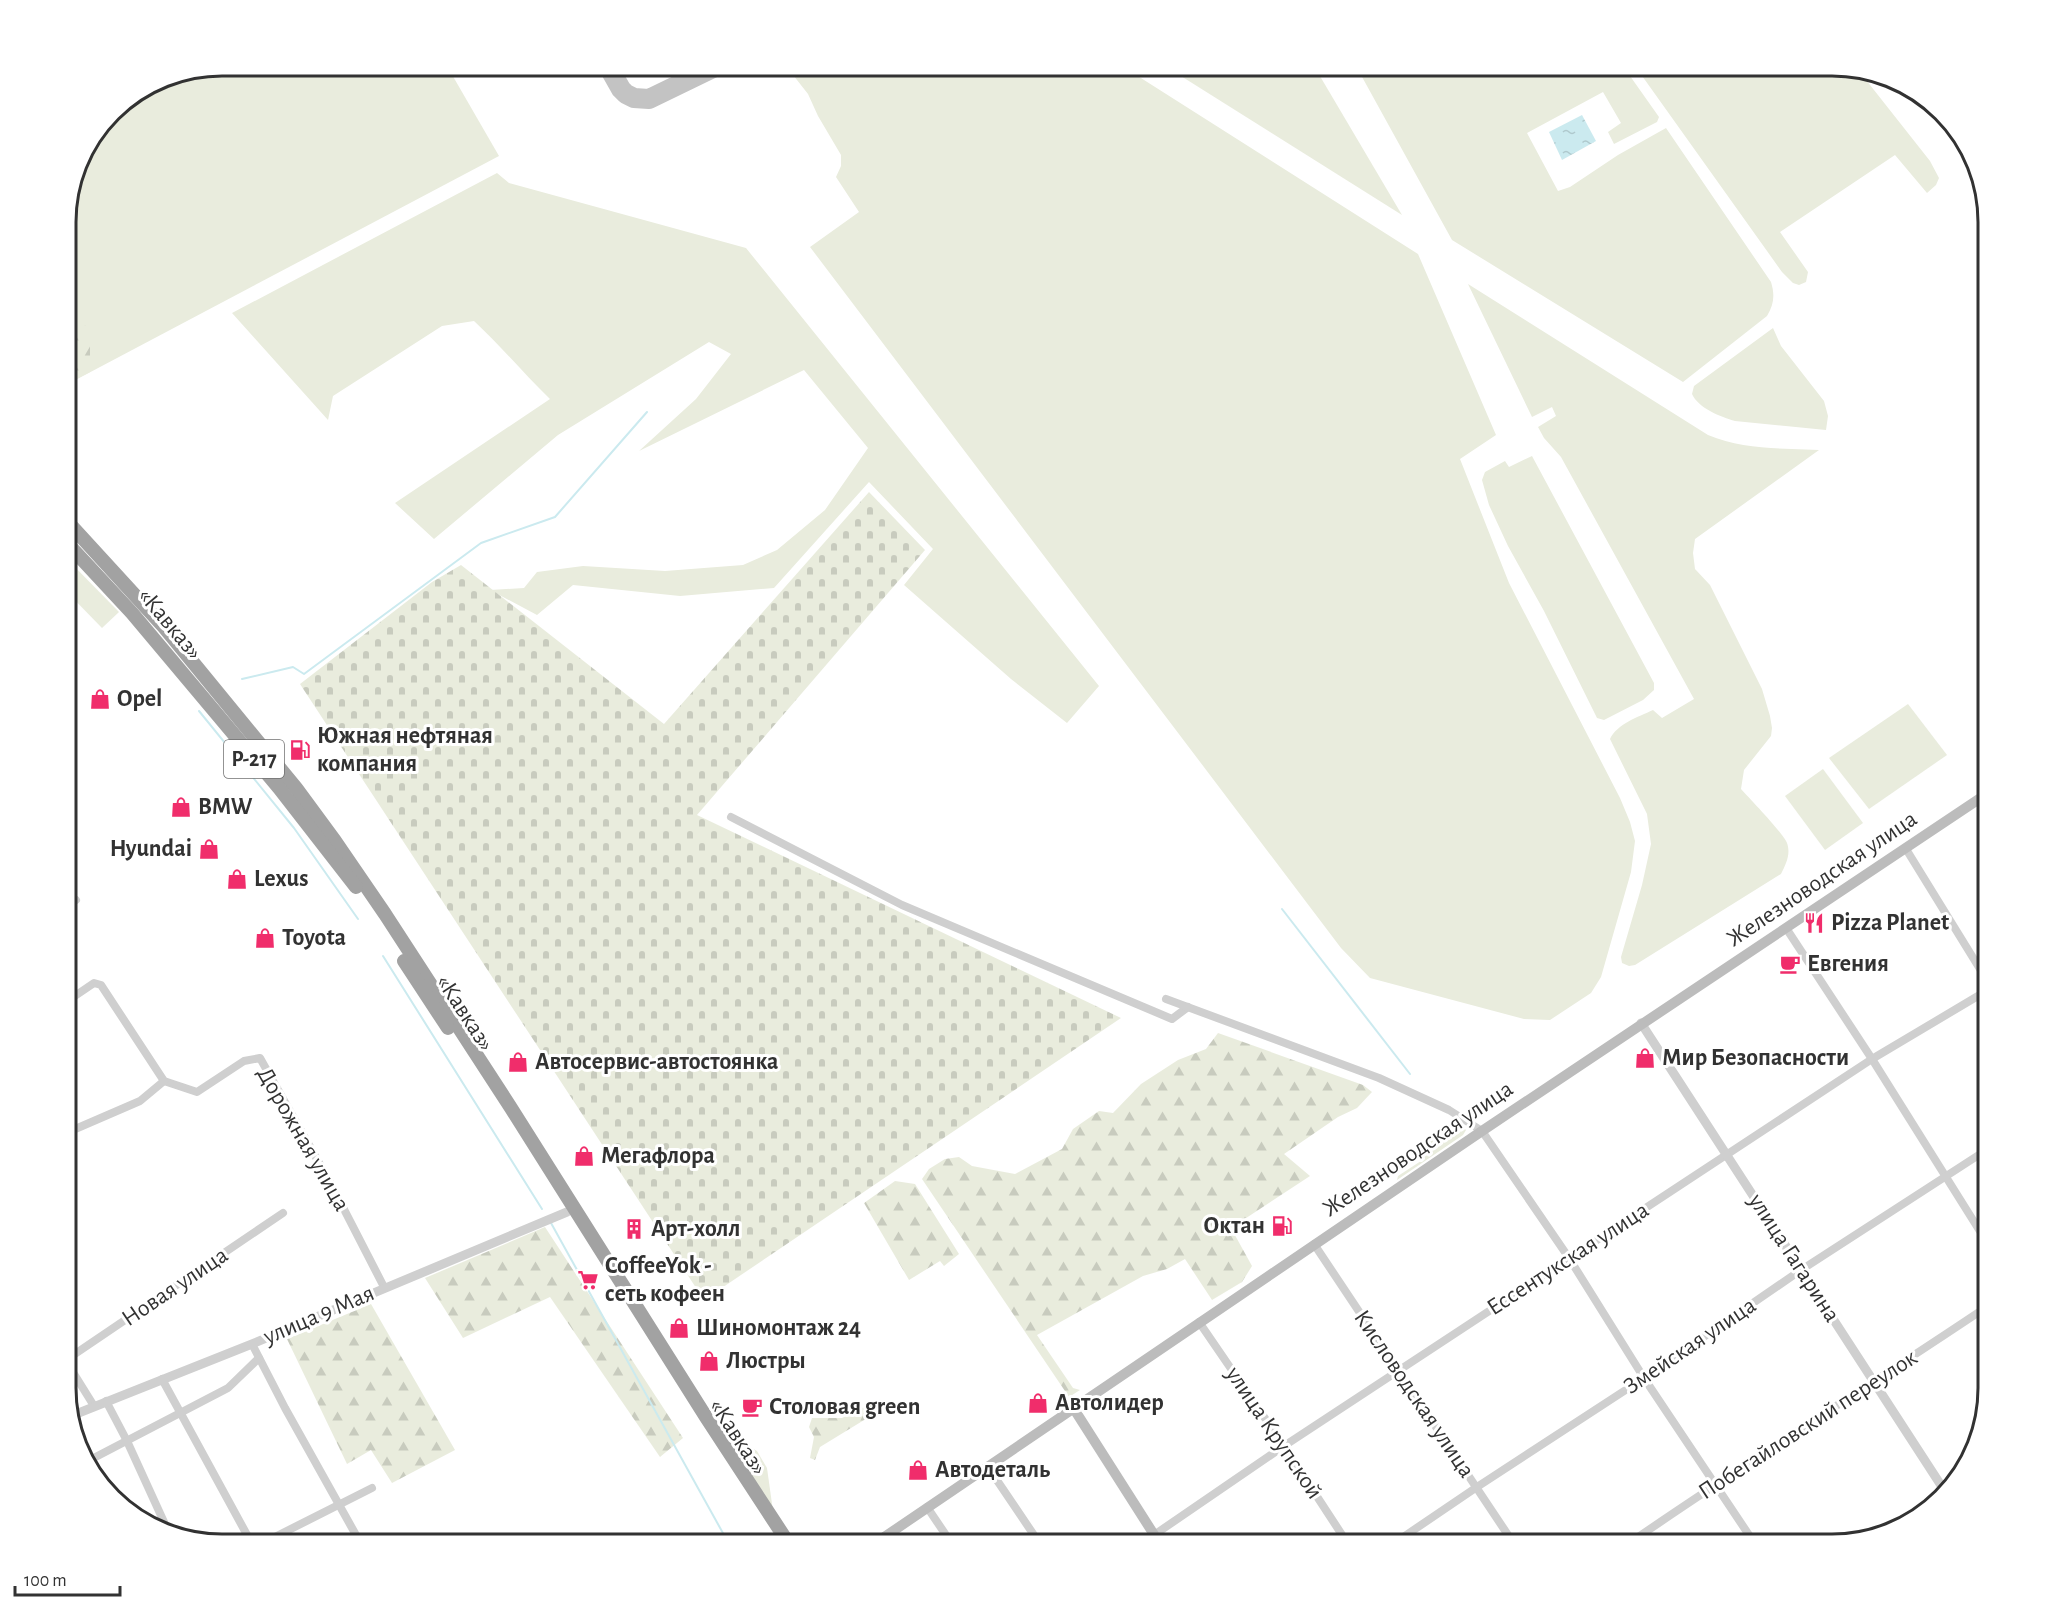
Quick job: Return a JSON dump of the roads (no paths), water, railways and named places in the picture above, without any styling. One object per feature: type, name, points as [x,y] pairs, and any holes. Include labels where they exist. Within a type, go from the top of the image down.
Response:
[{"type":"highway","name":"«Кавказ»","points":[[77,532],[157,618],[296,788],[335,841],[505,1099],[783,1534]]},
{"type":"highway","name":"«Кавказ»","points":[[77,554],[132,613],[279,789],[364,898],[773,1534]]},
{"type":"main road","name":"Железноводская улица","points":[[888,1534],[1641,1023],[1977,801]]},
{"type":"main road","points":[[1074,1409],[1154,1534]]},
{"type":"street","points":[[731,817],[902,905],[1172,1019],[1188,1007]]},
{"type":"street","points":[[1906,849],[1977,964]]},
{"type":"street","points":[[1786,928],[1872,1059],[1977,1227]]},
{"type":"street","points":[[77,995],[94,983],[101,985],[164,1081],[140,1101],[77,1128]]},
{"type":"street","name":"Ессентукская улица","points":[[1164,1534],[1284,1446],[1872,1059],[1977,997]]},
{"type":"street","points":[[1166,999],[1378,1078],[1449,1110],[1482,1131],[1569,1258],[1644,1378],[1748,1534]]},
{"type":"street","name":"улица Гагарина","points":[[1641,1023],[1940,1484]]},
{"type":"street","name":"Дорожная улица","points":[[164,1081],[197,1092],[244,1061],[260,1058],[331,1184],[384,1287]]},
{"type":"street","name":"Змейская улица","points":[[1408,1534],[1644,1378],[1801,1270],[1977,1156]]},
{"type":"street","name":"улица 9 Мая","points":[[79,1413],[252,1344],[567,1212]]},
{"type":"street","name":"Новая улица","points":[[77,1353],[284,1214]]},
{"type":"street","name":"Кисловодская улица","points":[[1314,1244],[1508,1534]]},
{"type":"street","name":"Побегайловский переулок","points":[[1643,1534],[1977,1313]]},
{"type":"street","name":"улица Крупской","points":[[1199,1322],[1341,1534]]},
{"type":"street","points":[[252,1344],[356,1534]]},
{"type":"street","points":[[95,1458],[228,1388],[259,1358]]},
{"type":"street","points":[[77,1378],[94,1406]]},
{"type":"street","points":[[162,1379],[247,1534]]},
{"type":"street","points":[[106,1401],[164,1521]]},
{"type":"street","points":[[988,1467],[1034,1534]]},
{"type":"street","points":[[280,1534],[372,1488]]},
{"type":"street","points":[[927,1507],[945,1534]]},
{"type":"water","points":[[1582,115],[1596,141],[1562,160],[1549,132]]},
{"type":"waterway","points":[[242,679],[293,667],[304,674],[481,543],[555,517],[647,412]]},
{"type":"waterway","points":[[199,711],[294,828],[358,919]]},
{"type":"waterway","points":[[1282,909],[1410,1074]]},
{"type":"waterway","points":[[383,956],[542,1209]]},
{"type":"waterway","points":[[551,1223],[723,1534]]},
{"type":"place","name":"Opel","points":[[100,699]]},
{"type":"place","name":"Южная нефтяная компания","points":[[300,750]]},
{"type":"place","name":"BMW","points":[[181,807]]},
{"type":"place","name":"Hyundai","points":[[209,849]]},
{"type":"place","name":"Lexus","points":[[237,879]]},
{"type":"place","name":"Pizza Planet","points":[[1814,923]]},
{"type":"place","name":"Toyota","points":[[265,938]]},
{"type":"place","name":"Евгения","points":[[1790,964]]},
{"type":"place","name":"Мир Безопасности","points":[[1645,1058]]},
{"type":"place","name":"Автосервис-автостоянка","points":[[518,1062]]},
{"type":"place","name":"Мегафлора","points":[[584,1156]]},
{"type":"place","name":"Октан","points":[[1282,1226]]},
{"type":"place","name":"Арт-холл","points":[[634,1229]]},
{"type":"place","name":"CoffeeYok - сеть кофеен","points":[[588,1280]]},
{"type":"place","name":"Шиномонтаж 24","points":[[679,1328]]},
{"type":"place","name":"Люстры","points":[[709,1361]]},
{"type":"place","name":"Автолидер","points":[[1038,1403]]},
{"type":"place","name":"Столовая green","points":[[752,1407]]},
{"type":"place","name":"Автодеталь","points":[[918,1470]]}]
